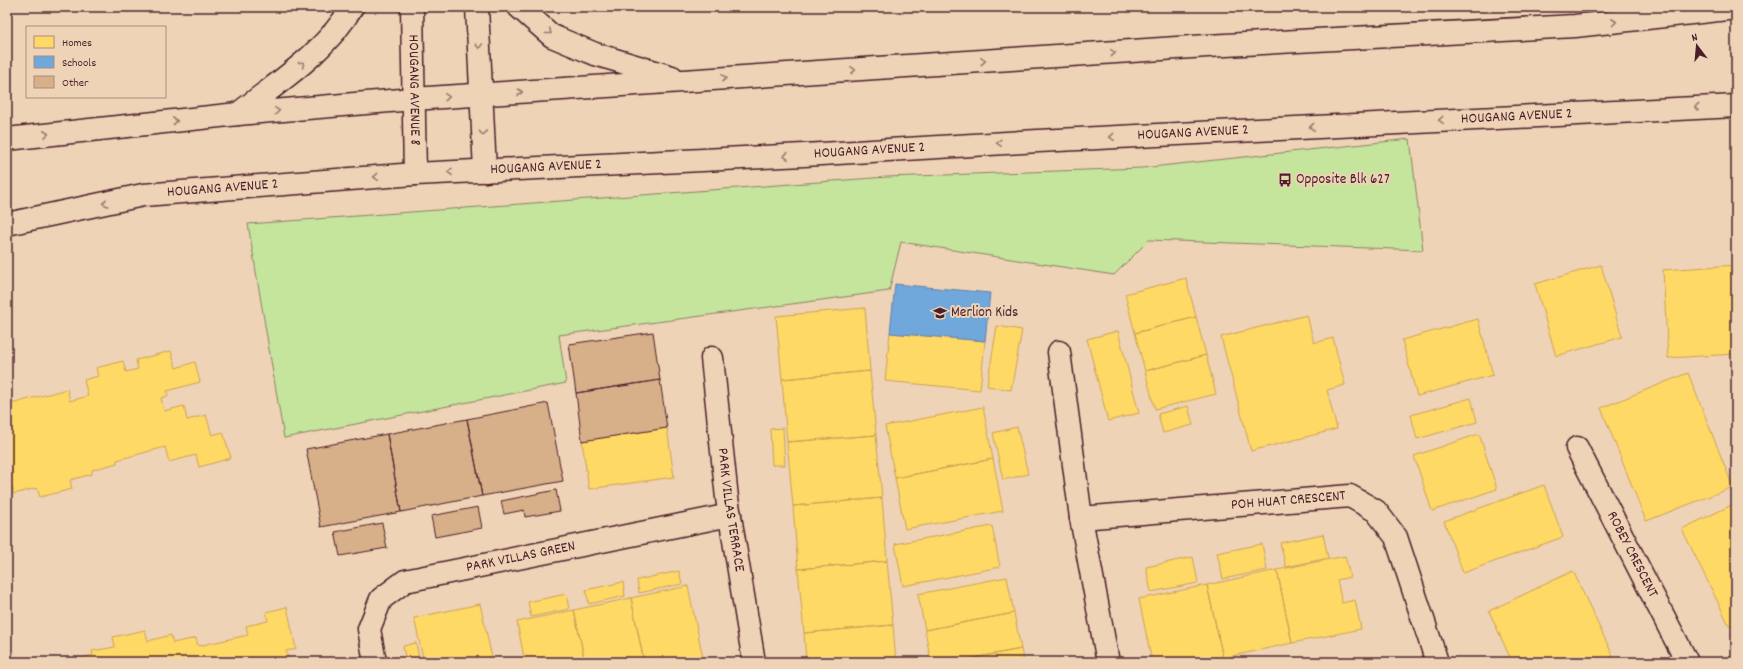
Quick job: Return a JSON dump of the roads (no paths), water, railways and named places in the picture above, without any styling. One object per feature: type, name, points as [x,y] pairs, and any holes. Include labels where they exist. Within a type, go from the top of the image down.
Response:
[{"type":"main road","points":[[238,114],[314,54],[346,19],[352,7]]},
{"type":"main road","name":"HOUGANG AVENUE 8","points":[[412,7],[415,174]]},
{"type":"main road","points":[[477,7],[485,171]]},
{"type":"main road","points":[[519,7],[552,36],[595,54],[685,81]]},
{"type":"main road","points":[[7,139],[238,114],[413,99],[1207,46],[1575,26],[1736,8]]},
{"type":"main road","name":"HOUGANG AVENUE 2","points":[[7,224],[143,195],[415,174],[1736,106]]},
{"type":"main road","points":[[1059,352],[1080,518],[1108,662]]},
{"type":"main road","name":"PARK VILLAS TERRACE","points":[[712,358],[730,514],[754,662]]},
{"type":"main road","name":"ROBEY CRESCENT","points":[[1577,448],[1687,662]]},
{"type":"main road","name":"POH HUAT CRESCENT","points":[[1080,518],[1350,496],[1376,511],[1396,537],[1437,662]]},
{"type":"main road","name":"PARK VILLAS GREEN","points":[[375,662],[369,629],[381,599],[405,581],[730,514]]},
{"type":"place","name":"Opposite Blk 627","points":[[1285,180]]},
{"type":"place","name":"Merlion Kids","points":[[940,313]]}]
